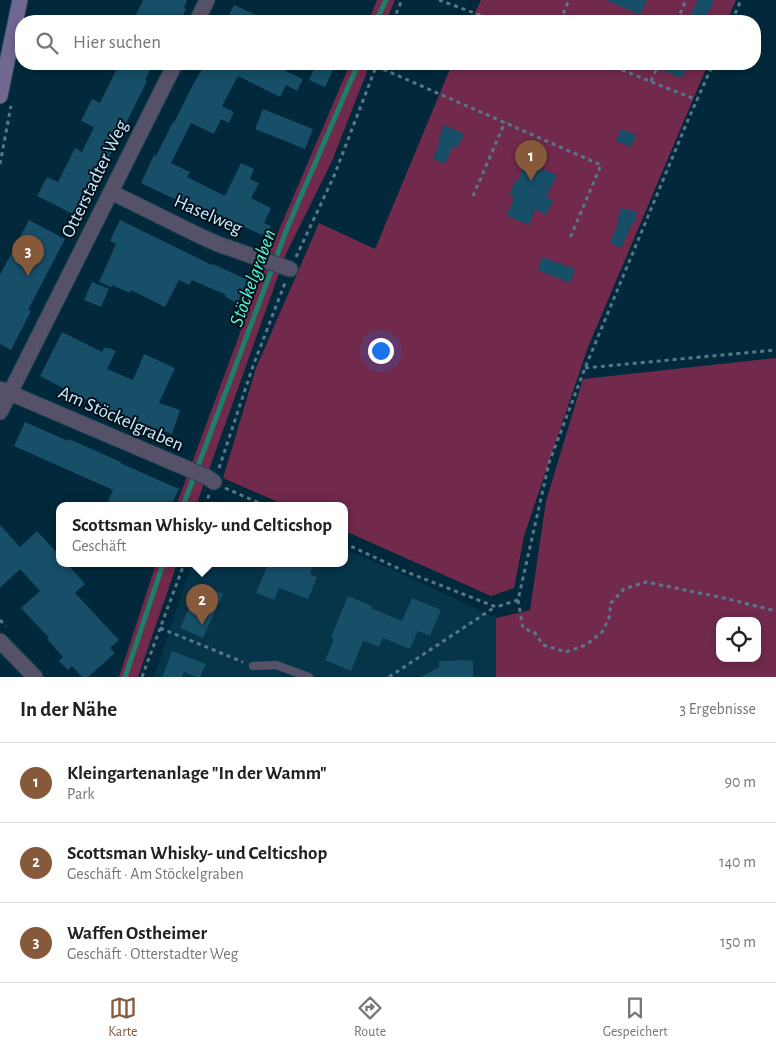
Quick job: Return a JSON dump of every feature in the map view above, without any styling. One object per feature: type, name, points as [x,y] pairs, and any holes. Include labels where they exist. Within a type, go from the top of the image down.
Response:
[{"type":"main road","points":[[18,15],[20,0]]},
{"type":"main road","points":[[6,99],[15,35]]},
{"type":"street","points":[[200,15],[207,0]]},
{"type":"street","name":"Otterstadter Weg","points":[[0,412],[5,391],[112,192],[172,70]]},
{"type":"street","name":"Haselweg","points":[[112,192],[218,244],[286,267]]},
{"type":"street","name":"Am Stöckelgraben","points":[[5,391],[210,480]]},
{"type":"street","points":[[0,640],[35,677]]},
{"type":"lane","points":[[253,666],[276,665],[309,677]]},
{"type":"path","points":[[396,15],[402,0]]},
{"type":"path","points":[[439,0],[480,15]]},
{"type":"path","points":[[563,15],[569,0]]},
{"type":"path","points":[[680,15],[686,0]]},
{"type":"path","points":[[735,15],[741,0]]},
{"type":"path","points":[[385,70],[601,165],[570,238]]},
{"type":"path","points":[[623,70],[697,100]]},
{"type":"path","points":[[651,81],[656,70]]},
{"type":"path","points":[[710,70],[585,368],[549,463],[518,600],[523,628],[535,633],[543,645],[566,652],[586,646],[602,632],[609,618],[611,603],[624,589],[646,582],[776,611]]},
{"type":"path","points":[[0,164],[6,99]]},
{"type":"path","points":[[472,196],[504,122]]},
{"type":"path","points":[[585,368],[776,350]]},
{"type":"path","points":[[210,480],[257,502]]},
{"type":"path","points":[[348,545],[404,571],[496,607]]},
{"type":"path","points":[[142,677],[183,567]]},
{"type":"path","points":[[389,677],[496,607],[518,600]]},
{"type":"path","points":[[160,628],[253,666]]},
{"type":"shaded area","points":[[377,0],[395,0],[389,15],[371,15]]},
{"type":"shaded area","points":[[481,0],[736,0],[730,15],[474,15]]},
{"type":"shaded area","points":[[347,70],[368,70],[332,161],[286,254],[197,502],[177,502],[271,249]]},
{"type":"shaded area","points":[[450,70],[705,70],[588,347],[524,536],[514,588],[491,596],[348,532],[348,502],[278,502],[223,478],[256,368],[319,223],[375,249]]},
{"type":"shaded area","points":[[776,358],[776,677],[496,677],[496,618],[530,610],[546,501],[583,379]]},
{"type":"shaded area","points":[[348,550],[496,618],[496,677],[154,677],[191,567],[348,567]]},
{"type":"shaded area","points":[[155,567],[176,567],[138,677],[119,677]]},
{"type":"building","points":[[143,0],[187,0],[183,15],[136,15]]},
{"type":"building","points":[[606,0],[647,0],[640,15]]},
{"type":"building","points":[[697,0],[714,0],[708,15],[691,15]]},
{"type":"building","points":[[234,5],[256,15],[229,15]]},
{"type":"building","points":[[116,70],[150,70],[145,80],[147,81],[113,150],[99,176],[96,175],[77,216],[37,196],[47,177],[58,182],[75,148],[82,152],[94,127],[81,121],[92,99],[100,103]]},
{"type":"building","points":[[202,70],[284,70],[303,79],[297,91],[286,85],[280,97],[238,76],[222,106],[234,112],[229,123],[221,119],[214,134],[191,123],[171,163],[190,172],[187,177],[225,196],[241,163],[254,169],[250,179],[259,183],[251,198],[271,208],[264,223],[271,226],[266,237],[228,219],[225,226],[186,208],[187,205],[141,183],[154,155],[156,156]]},
{"type":"building","points":[[313,70],[333,70],[325,87],[309,80]]},
{"type":"building","points":[[661,70],[685,70],[682,78]]},
{"type":"building","points":[[263,109],[313,129],[305,149],[255,129]]},
{"type":"building","points":[[444,125],[464,134],[457,148],[453,146],[445,164],[433,159]]},
{"type":"building","points":[[621,129],[636,135],[631,147],[616,141]]},
{"type":"building","points":[[525,162],[557,175],[546,197],[553,200],[546,215],[535,209],[529,225],[507,216],[514,197],[509,195],[516,180],[518,181]]},
{"type":"building","points":[[621,208],[637,212],[633,226],[631,225],[621,248],[610,243],[619,221],[617,221]]},
{"type":"building","points":[[29,220],[65,239],[28,310],[31,311],[11,350],[0,344],[0,275]]},
{"type":"building","points":[[120,220],[212,265],[248,280],[237,303],[225,297],[226,295],[192,280],[189,285],[179,280],[165,307],[131,290],[130,293],[112,285],[111,287],[99,282],[116,244],[110,241]]},
{"type":"building","points":[[542,257],[575,269],[570,283],[538,270]]},
{"type":"building","points":[[92,282],[109,289],[101,307],[84,300]]},
{"type":"building","points":[[62,332],[102,352],[104,348],[116,351],[107,369],[133,380],[144,354],[175,368],[159,403],[180,410],[172,434],[131,420],[88,401],[40,376]]},
{"type":"building","points":[[25,422],[68,441],[69,439],[179,489],[173,502],[108,502],[113,490],[14,446]]},
{"type":"building","points":[[0,525],[20,547],[37,531],[56,552],[56,567],[70,567],[85,584],[75,593],[119,640],[110,648],[115,653],[88,677],[82,677],[72,666],[68,670],[59,661],[63,657],[47,639],[49,638],[21,608],[40,591],[20,569],[0,588]]},
{"type":"building","points":[[267,567],[313,567],[310,574],[317,577],[308,599],[279,588],[274,600],[256,593]]},
{"type":"building","points":[[200,584],[223,594],[203,638],[180,628]]},
{"type":"building","points":[[348,596],[402,621],[412,598],[441,610],[430,636],[418,631],[410,649],[383,638],[379,647],[363,641],[351,671],[325,660],[334,639],[331,637]]},
{"type":"building","points":[[172,651],[206,664],[200,677],[184,672],[182,677],[162,677]]},
{"type":"building","points":[[439,661],[473,661],[473,677],[421,677],[439,667]]},
{"type":"waterway","name":"Stöckelgraben","points":[[379,15],[386,0]]},
{"type":"waterway","name":"Stöckelgraben","points":[[184,502],[288,226],[355,70]]},
{"type":"waterway","name":"Stöckelgraben","points":[[125,677],[162,567]]},
{"type":"place","name":"Kleingartenanlage \"In der Wamm\"","points":[[531,181]]},
{"type":"place","name":"Waffen Ostheimer","points":[[28,276]]},
{"type":"place","name":"Scottsman Whisky- und Celticshop","points":[[202,625]]}]
